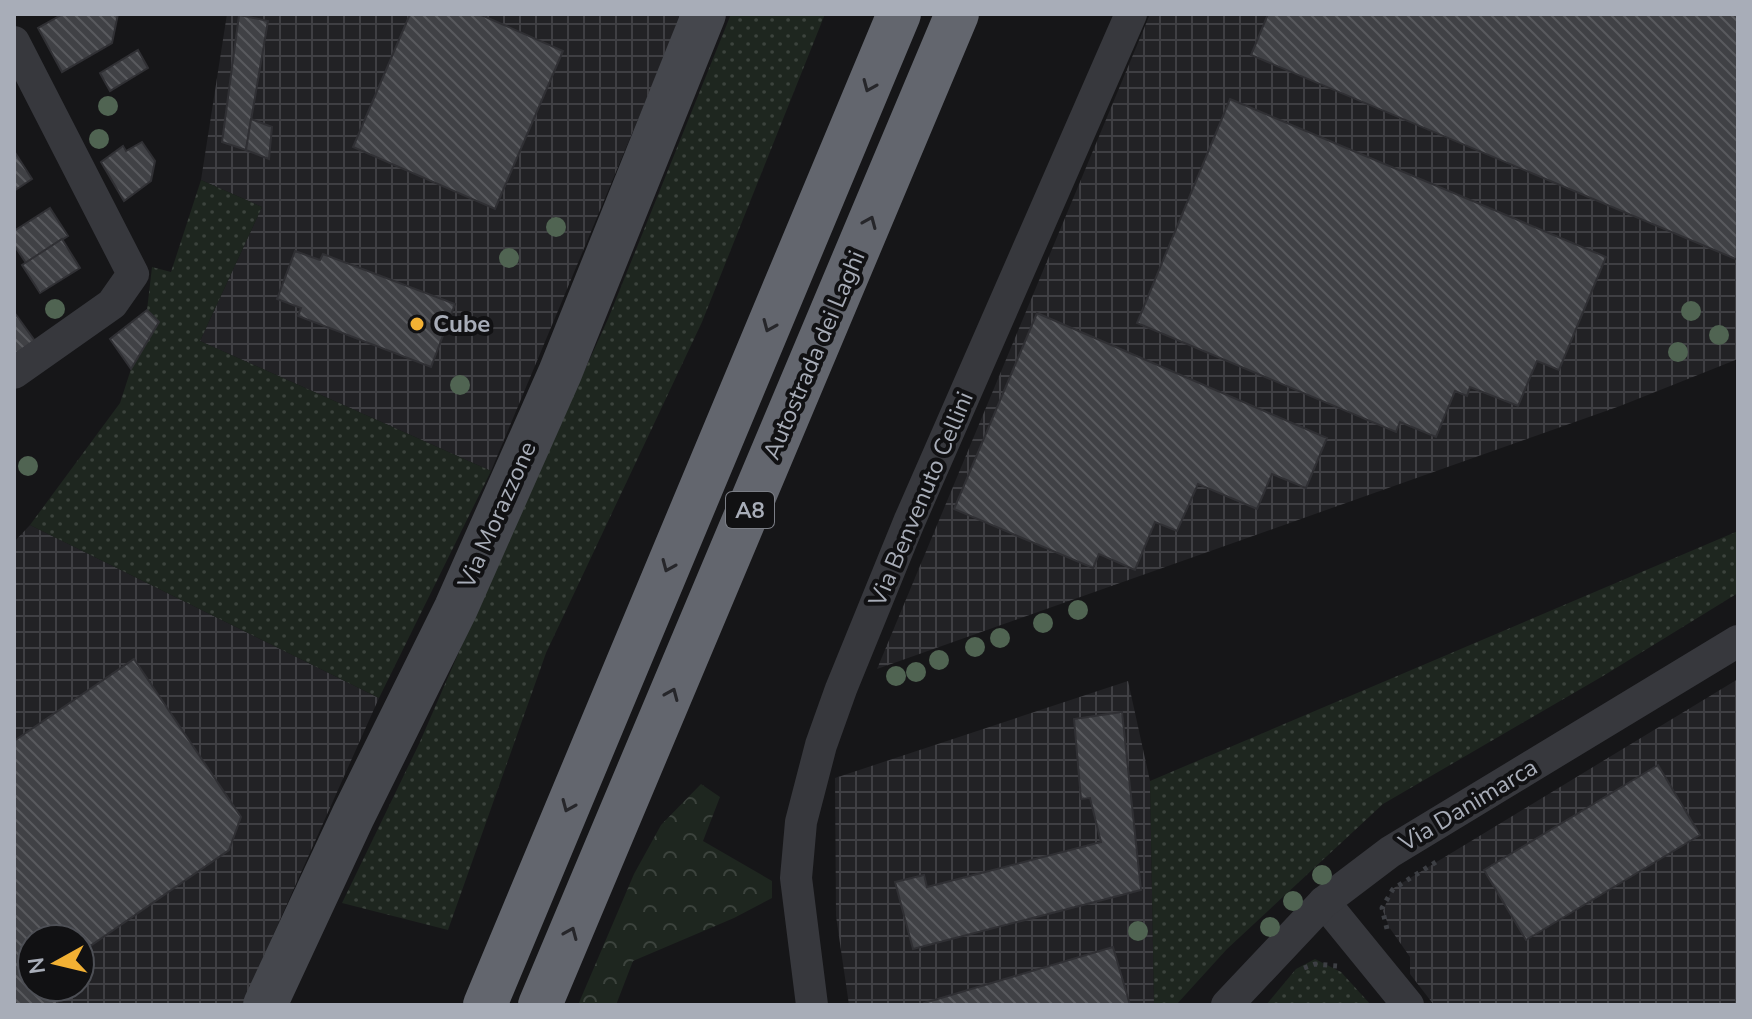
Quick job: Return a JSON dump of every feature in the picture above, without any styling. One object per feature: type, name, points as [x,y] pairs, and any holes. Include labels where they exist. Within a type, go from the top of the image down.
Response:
[{"type":"highway","name":"A8","points":[[485,1005],[899,14]]},
{"type":"highway","name":"Autostrada dei Laghi","points":[[540,1005],[957,14]]},
{"type":"street","name":"Via Morazzone","points":[[265,1005],[462,594],[560,373],[704,14]]},
{"type":"street","name":"Via Benvenuto Cellini","points":[[812,1005],[796,878],[801,822],[821,745],[909,522],[1131,14]]},
{"type":"street","points":[[14,42],[133,274],[112,304],[14,373]]},
{"type":"street","name":"Via Danimarca","points":[[1227,1005],[1324,902],[1390,852],[1738,641]]},
{"type":"street","points":[[1324,902],[1408,1005]]},
{"type":"path","points":[[1395,941],[1386,928],[1382,908],[1393,889],[1447,855]]},
{"type":"path","points":[[1297,971],[1315,964],[1333,964],[1347,971]]},
{"type":"shaded area","points":[[227,14],[682,14],[491,471],[200,341],[262,207],[201,180]]},
{"type":"shaded area","points":[[1150,14],[1738,14],[1738,359],[1620,406],[877,669]]},
{"type":"shaded area","points":[[30,525],[379,698],[242,1005],[14,1005],[14,542]]},
{"type":"shaded area","points":[[1738,679],[1738,1005],[1434,1005],[1410,974],[1410,957],[1389,927],[1383,911],[1392,889]]},
{"type":"shaded area","points":[[1128,681],[1150,781],[1154,1005],[849,1005],[836,916],[835,778]]},
{"type":"green space","points":[[731,14],[825,14],[702,322],[546,653],[448,930],[342,903],[419,744],[608,319]]},
{"type":"green space","points":[[201,180],[262,207],[200,341],[491,471],[379,698],[30,525],[120,403],[131,369],[159,322],[147,310],[152,267],[171,272]]},
{"type":"green space","points":[[1738,531],[1738,593],[1383,804],[1227,949],[1176,1005],[1154,1005],[1150,781]]},
{"type":"green space","points":[[701,784],[720,797],[703,841],[772,881],[772,898],[734,918],[633,961],[616,1005],[578,1005],[634,874],[661,825]]},
{"type":"green space","points":[[1315,959],[1341,972],[1371,1005],[1266,1005],[1296,969]]},
{"type":"building","points":[[63,14],[118,14],[112,43],[62,72],[38,28]]},
{"type":"building","points":[[410,14],[479,14],[563,51],[495,209],[353,147]]},
{"type":"building","points":[[1268,14],[1738,14],[1738,260],[1251,55]]},
{"type":"building","points":[[239,15],[268,21],[246,150],[222,142]]},
{"type":"building","points":[[138,50],[148,68],[110,91],[100,73]]},
{"type":"building","points":[[1230,99],[1606,257],[1559,370],[1537,361],[1518,406],[1470,387],[1467,396],[1455,391],[1436,437],[1400,422],[1396,432],[1137,323]]},
{"type":"building","points":[[251,119],[272,127],[269,159],[246,150]]},
{"type":"building","points":[[142,142],[155,161],[151,181],[124,201],[101,162],[123,146],[126,151]]},
{"type":"building","points":[[14,151],[32,179],[14,191]]},
{"type":"building","points":[[50,208],[68,236],[26,263],[14,245],[14,231]]},
{"type":"building","points":[[62,239],[80,268],[40,293],[22,265]]},
{"type":"building","points":[[295,251],[320,260],[323,254],[455,304],[431,367],[298,316],[301,308],[277,299]]},
{"type":"building","points":[[147,310],[159,322],[131,369],[110,339]]},
{"type":"building","points":[[14,312],[35,341],[14,355]]},
{"type":"building","points":[[1037,313],[1327,438],[1306,488],[1272,474],[1257,509],[1198,484],[1177,531],[1155,522],[1135,570],[1099,554],[1093,568],[954,509]]},
{"type":"building","points":[[134,659],[241,817],[229,850],[96,942],[96,923],[16,923],[16,1003],[59,1005],[14,1005],[14,741]]},
{"type":"building","points":[[1122,712],[1141,890],[913,949],[895,882],[924,875],[927,887],[1101,842],[1090,798],[1081,799],[1074,719]]},
{"type":"building","points":[[1658,765],[1700,835],[1526,940],[1484,870]]},
{"type":"building","points":[[1113,947],[1130,1005],[923,1005],[924,1003]]},
{"type":"place","name":"Cube","points":[[417,324]]}]
